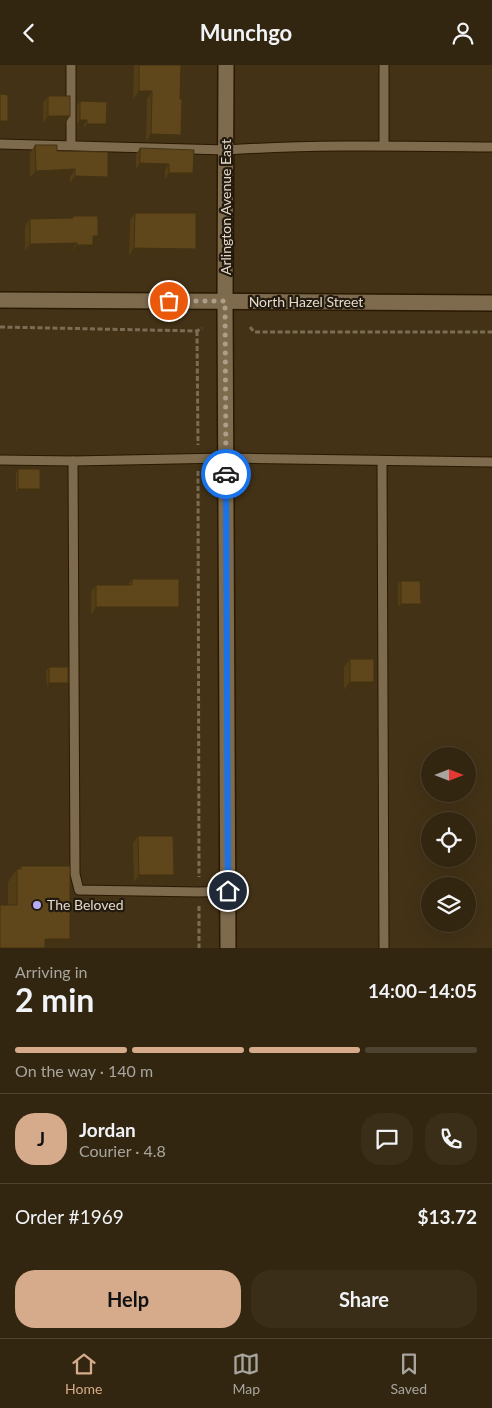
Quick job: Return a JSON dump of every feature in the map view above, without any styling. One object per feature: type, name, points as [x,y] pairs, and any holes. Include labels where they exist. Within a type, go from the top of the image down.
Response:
[{"type":"street","name":"Arlington Avenue East","points":[[226,65],[225,301],[228,948]]},
{"type":"street","name":"North Hazel Street","points":[[0,300],[492,303]]},
{"type":"lane","points":[[71,65],[71,145]]},
{"type":"lane","points":[[384,65],[384,145]]},
{"type":"lane","points":[[0,143],[227,151],[384,145],[492,147]]},
{"type":"lane","points":[[0,460],[73,461],[226,458],[492,462]]},
{"type":"lane","points":[[73,461],[76,874],[79,890],[228,891]]},
{"type":"lane","points":[[382,461],[384,948]]},
{"type":"path","points":[[0,327],[198,331],[202,328]]},
{"type":"path","points":[[250,327],[254,332],[492,332]]},
{"type":"path","points":[[198,331],[199,948]]},
{"type":"building","points":[[139,65],[181,65],[181,135],[151,134],[152,91],[139,91]]},
{"type":"building","points":[[0,94],[8,95],[8,121],[0,121]]},
{"type":"building","points":[[48,96],[70,96],[70,116],[48,116]]},
{"type":"building","points":[[80,101],[107,102],[106,124],[87,124],[87,120],[80,120]]},
{"type":"building","points":[[35,145],[57,145],[57,151],[108,152],[108,177],[75,176],[75,169],[36,171]]},
{"type":"building","points":[[140,148],[194,150],[193,173],[169,173],[169,164],[140,163]]},
{"type":"building","points":[[135,213],[196,213],[196,249],[134,248]]},
{"type":"building","points":[[73,216],[98,216],[98,236],[93,236],[93,245],[77,245],[77,243],[30,244],[30,219],[73,218]]},
{"type":"building","points":[[18,469],[40,469],[40,489],[18,489]]},
{"type":"building","points":[[132,579],[179,579],[179,607],[96,607],[96,585],[132,585]]},
{"type":"building","points":[[401,581],[420,581],[421,604],[401,604]]},
{"type":"building","points":[[350,659],[374,659],[374,682],[350,682]]},
{"type":"building","points":[[49,667],[68,667],[68,683],[49,683]]},
{"type":"building","points":[[138,836],[173,836],[174,875],[139,875]]},
{"type":"building","name":"The Beloved","points":[[21,866],[70,866],[70,939],[45,939],[45,948],[0,948],[0,905],[17,905],[17,869],[21,869]]},
{"type":"way so far","points":[[169,301],[225,301],[226,474]]},
{"type":"place","name":"The Beloved","points":[[37,905]]},
{"type":"route","points":[[226,474],[228,891]]}]
